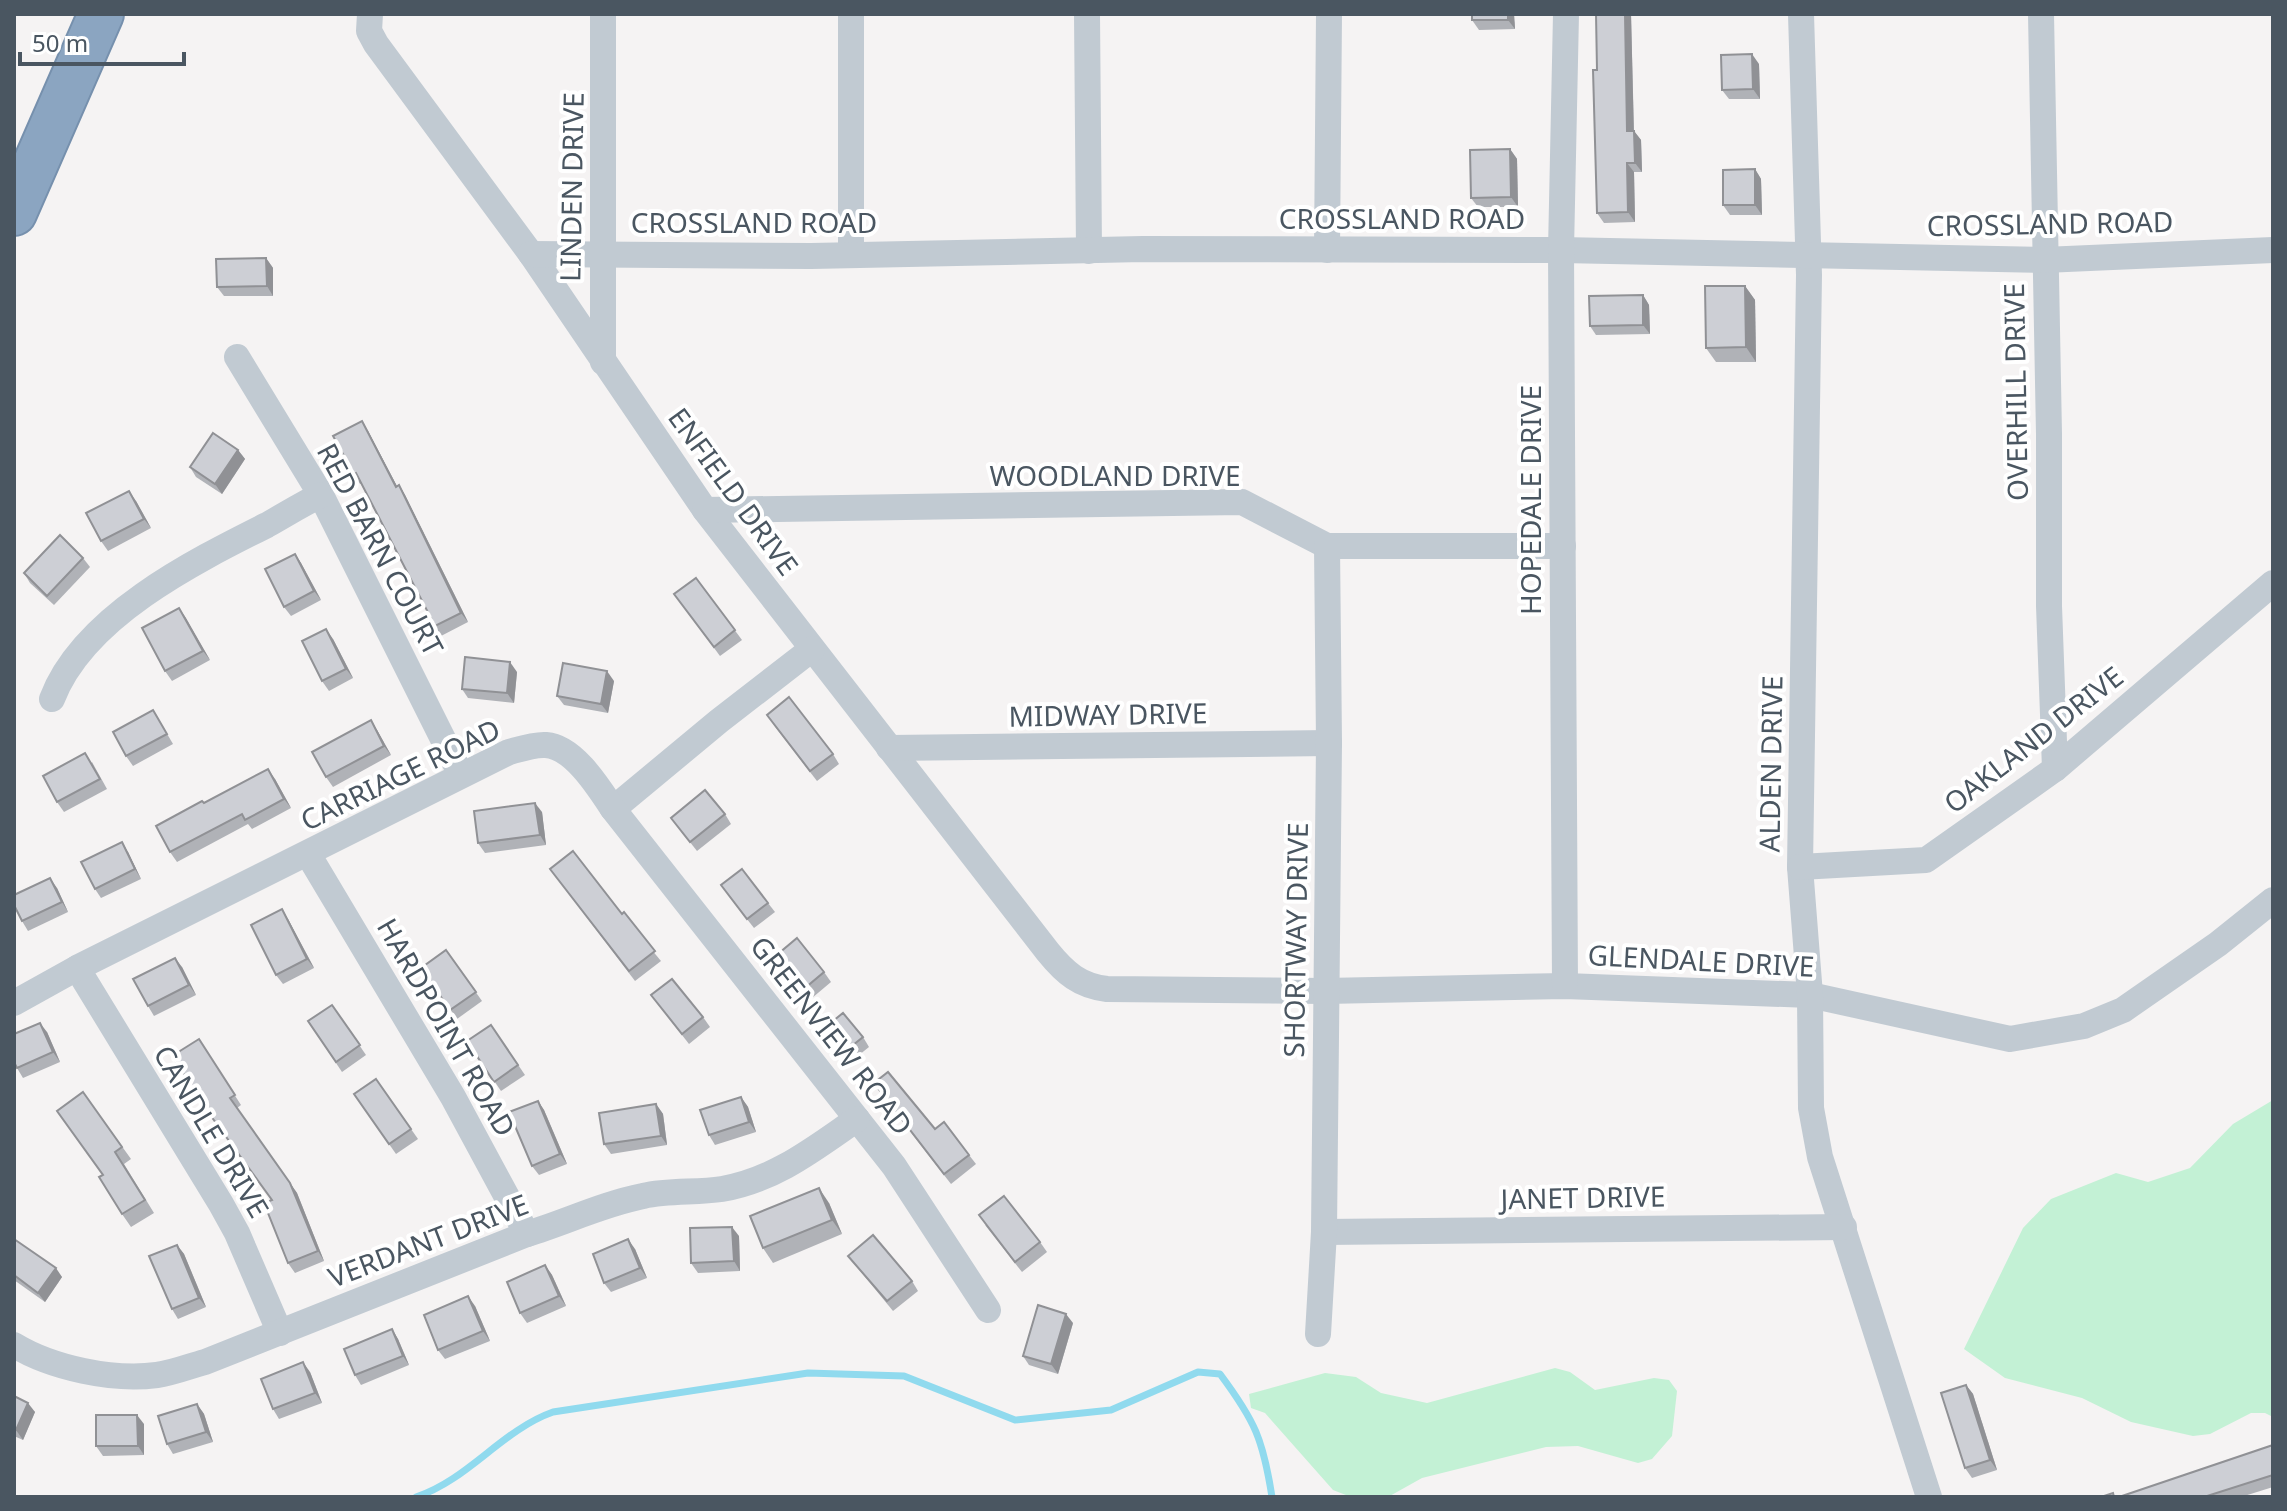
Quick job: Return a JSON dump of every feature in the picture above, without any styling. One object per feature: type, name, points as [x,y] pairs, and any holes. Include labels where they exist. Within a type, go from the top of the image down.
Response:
[{"type":"highway","points":[[14,213],[101,14]]},
{"type":"street","name":"ENFIELD DRIVE","points":[[370,14],[369,31],[376,44],[531,254],[705,510],[1061,969],[1082,983]]},
{"type":"street","name":"LINDEN DRIVE","points":[[603,14],[603,362]]},
{"type":"street","points":[[851,14],[851,254]]},
{"type":"street","points":[[1087,14],[1089,251]]},
{"type":"street","points":[[1327,250],[1329,14]]},
{"type":"street","name":"HOPEDALE DRIVE","points":[[1565,986],[1561,250],[1566,14]]},
{"type":"street","name":"ALDEN DRIVE","points":[[1801,14],[1807,254],[1807,530],[1800,867],[1810,995],[1811,1108],[1820,1157],[1929,1497]]},
{"type":"street","name":"OVERHILL DRIVE","points":[[2041,14],[2049,606],[2055,769]]},
{"type":"street","name":"CROSSLAND ROAD","points":[[531,254],[811,256],[1089,251],[1561,250],[2044,260],[2273,250]]},
{"type":"street","name":"RED BARN COURT","points":[[237,357],[321,495],[461,775]]},
{"type":"street","points":[[52,699],[64,672],[93,637],[129,607],[194,561],[321,495]]},
{"type":"street","name":"WOODLAND DRIVE","points":[[705,510],[1242,502],[1327,546],[1563,546]]},
{"type":"street","name":"SHORTWAY DRIVE","points":[[1318,1334],[1324,1232],[1329,743],[1327,546]]},
{"type":"street","name":"OAKLAND DRIVE","points":[[1800,867],[1926,860],[2055,769],[2273,583]]},
{"type":"street","points":[[613,809],[812,649]]},
{"type":"street","name":"MIDWAY DRIVE","points":[[889,748],[1329,743]]},
{"type":"street","name":"CARRIAGE ROAD","points":[[14,1003],[77,968],[509,752],[544,744],[555,747],[589,774],[613,809]]},
{"type":"street","name":"GREENVIEW ROAD","points":[[613,809],[894,1166],[988,1310]]},
{"type":"street","name":"HARDPOINT ROAD","points":[[308,854],[453,1097],[527,1234]]},
{"type":"street","name":"GLENDALE DRIVE","points":[[1082,983],[1107,989],[1326,991],[1565,986],[1810,995],[2010,1039],[2084,1026],[2123,1010],[2218,944],[2273,900]]},
{"type":"street","name":"CANDLE DRIVE","points":[[77,968],[221,1204],[237,1233],[280,1333]]},
{"type":"street","name":"VERDANT DRIVE","points":[[14,1345],[47,1361],[90,1372],[158,1375],[205,1362],[609,1204],[647,1195],[720,1189],[768,1176],[797,1161],[857,1119]]},
{"type":"street","name":"JANET DRIVE","points":[[1324,1232],[1844,1227]]},
{"type":"green space","points":[[2273,1100],[2273,1417],[2265,1413],[2251,1413],[2210,1434],[2193,1436],[2131,1422],[2082,1398],[2005,1378],[1964,1349],[2023,1228],[2051,1199],[2116,1173],[2148,1182],[2190,1168],[2233,1124]]},
{"type":"green space","points":[[1555,1368],[1570,1372],[1595,1390],[1654,1378],[1669,1380],[1677,1391],[1672,1436],[1652,1459],[1638,1463],[1578,1446],[1546,1447],[1422,1478],[1388,1497],[1351,1497],[1333,1490],[1265,1413],[1251,1408],[1249,1394],[1325,1373],[1356,1377],[1381,1393],[1427,1403]]},
{"type":"building","points":[[1472,14],[1508,14],[1508,20],[1472,20]]},
{"type":"building","points":[[1596,14],[1625,14],[1627,131],[1634,131],[1635,163],[1627,163],[1628,212],[1597,213],[1593,70],[1597,70]]},
{"type":"building","points":[[1752,54],[1753,89],[1722,90],[1721,55]]},
{"type":"building","points":[[1510,149],[1511,197],[1471,198],[1470,150]]},
{"type":"building","points":[[1755,169],[1755,205],[1723,205],[1723,170]]},
{"type":"building","points":[[266,258],[267,286],[217,287],[216,259]]},
{"type":"building","points":[[1705,286],[1745,286],[1746,347],[1706,348]]},
{"type":"building","points":[[1643,295],[1643,325],[1590,326],[1589,296]]},
{"type":"building","points":[[362,421],[396,487],[399,485],[461,613],[435,626],[356,473],[333,436]]},
{"type":"building","points":[[213,433],[238,450],[215,484],[190,467]]},
{"type":"building","points":[[129,491],[144,519],[101,541],[86,513]]},
{"type":"building","points":[[60,535],[83,558],[47,596],[24,573]]},
{"type":"building","points":[[295,554],[314,591],[284,607],[265,569]]},
{"type":"building","points":[[696,578],[735,630],[714,647],[674,594]]},
{"type":"building","points":[[179,608],[203,651],[165,671],[142,628]]},
{"type":"building","points":[[326,629],[346,669],[322,681],[302,641]]},
{"type":"building","points":[[465,657],[510,662],[507,693],[462,689]]},
{"type":"building","points":[[563,663],[607,671],[601,704],[557,696]]},
{"type":"building","points":[[789,697],[833,754],[810,771],[767,715]]},
{"type":"building","points":[[153,710],[167,734],[126,756],[113,732]]},
{"type":"building","points":[[371,720],[384,746],[326,777],[312,752]]},
{"type":"building","points":[[85,753],[100,779],[57,802],[43,776]]},
{"type":"building","points":[[268,769],[284,799],[245,820],[242,814],[170,852],[156,826]]},
{"type":"building","points":[[705,790],[725,814],[690,842],[671,818]]},
{"type":"building","points":[[535,803],[540,835],[478,843],[474,811]]},
{"type":"building","points":[[122,842],[135,869],[95,889],[81,862]]},
{"type":"building","points":[[573,851],[655,951],[629,971],[550,869]]},
{"type":"building","points":[[742,869],[768,903],[747,919],[721,885]]},
{"type":"building","points":[[50,878],[62,902],[22,921],[14,905],[14,895]]},
{"type":"building","points":[[282,909],[307,959],[276,975],[251,925]]},
{"type":"building","points":[[797,938],[824,972],[805,988],[778,954]]},
{"type":"building","points":[[446,950],[476,992],[450,1010],[421,968]]},
{"type":"building","points":[[175,958],[189,985],[148,1006],[133,979]]},
{"type":"building","points":[[672,979],[703,1017],[682,1034],[651,995]]},
{"type":"building","points":[[332,1005],[360,1045],[336,1062],[308,1021]]},
{"type":"building","points":[[843,1013],[863,1037],[848,1049],[828,1025]]},
{"type":"building","points":[[40,1023],[53,1052],[17,1068],[14,1062],[14,1034]]},
{"type":"building","points":[[491,1025],[518,1065],[494,1082],[467,1041]]},
{"type":"building","points":[[199,1039],[235,1095],[230,1098],[290,1183],[318,1251],[288,1263],[264,1203],[272,1200],[172,1056]]},
{"type":"building","points":[[888,1072],[935,1129],[944,1122],[969,1155],[944,1174],[874,1083]]},
{"type":"building","points":[[376,1079],[411,1129],[389,1144],[354,1094]]},
{"type":"building","points":[[83,1092],[122,1147],[115,1152],[145,1200],[122,1214],[99,1177],[103,1175],[57,1111]]},
{"type":"building","points":[[741,1097],[749,1122],[709,1135],[700,1110]]},
{"type":"building","points":[[538,1101],[560,1154],[532,1166],[509,1112]]},
{"type":"building","points":[[656,1104],[661,1136],[604,1144],[599,1113]]},
{"type":"building","points":[[819,1188],[832,1220],[763,1248],[750,1216]]},
{"type":"building","points":[[1004,1196],[1040,1242],[1015,1262],[979,1215]]},
{"type":"building","points":[[732,1227],[734,1261],[691,1263],[690,1228]]},
{"type":"building","points":[[873,1235],[912,1281],[887,1301],[848,1256]]},
{"type":"building","points":[[14,1239],[56,1268],[38,1293],[14,1275]]},
{"type":"building","points":[[628,1239],[640,1268],[604,1283],[593,1254]]},
{"type":"building","points":[[177,1245],[199,1298],[172,1309],[149,1256]]},
{"type":"building","points":[[545,1265],[559,1296],[520,1313],[507,1282]]},
{"type":"building","points":[[468,1296],[483,1331],[438,1350],[424,1315]]},
{"type":"building","points":[[1038,1305],[1066,1314],[1051,1364],[1023,1356]]},
{"type":"building","points":[[392,1329],[403,1356],[355,1375],[344,1349]]},
{"type":"building","points":[[303,1362],[315,1393],[273,1409],[261,1379]]},
{"type":"building","points":[[1966,1385],[1990,1460],[1965,1468],[1941,1393]]},
{"type":"building","points":[[14,1396],[28,1403],[16,1430],[14,1429]]},
{"type":"building","points":[[197,1404],[206,1432],[167,1444],[158,1416]]},
{"type":"building","points":[[96,1415],[137,1415],[138,1446],[96,1446]]},
{"type":"building","points":[[2273,1445],[2273,1475],[2204,1497],[2119,1497]]},
{"type":"waterway","points":[[416,1497],[452,1479],[517,1430],[553,1412],[808,1373],[904,1376],[1015,1420],[1111,1410],[1198,1372],[1220,1374],[1242,1405],[1261,1445],[1272,1497]]}]
